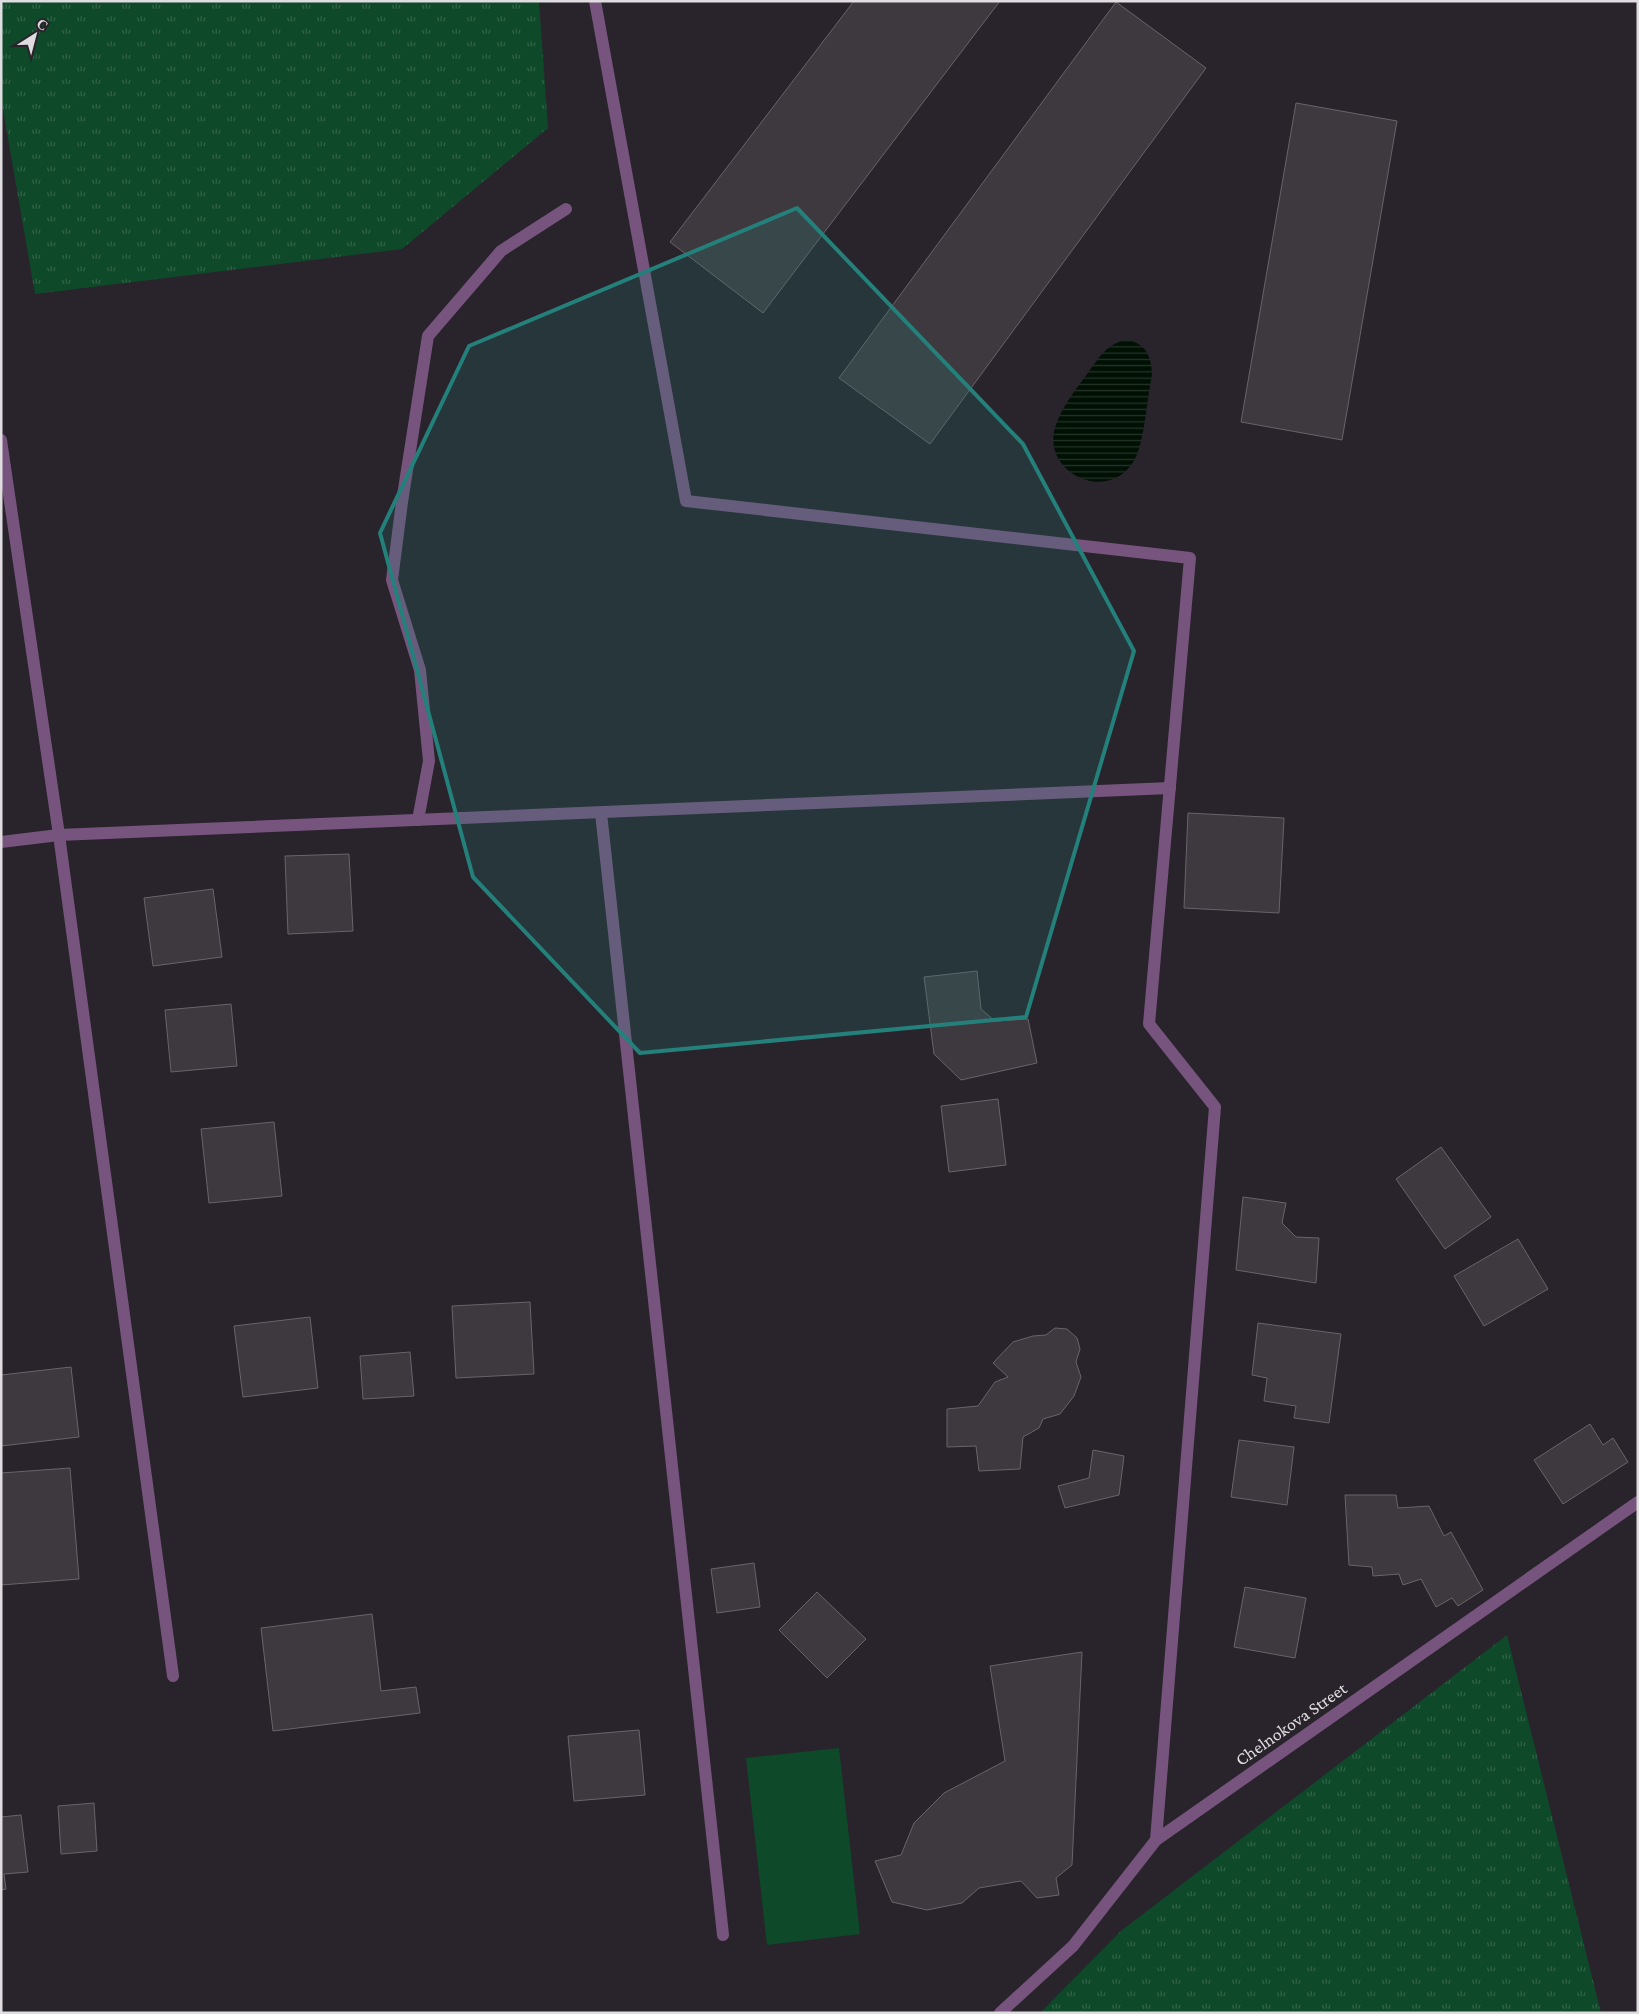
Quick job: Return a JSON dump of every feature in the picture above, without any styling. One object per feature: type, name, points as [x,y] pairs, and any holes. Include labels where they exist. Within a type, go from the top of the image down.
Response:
[{"type":"street","points":[[595,1],[686,501],[1190,558],[1149,1024],[1215,1107],[1156,1840]]},
{"type":"street","points":[[418,820],[429,761],[420,670],[392,580],[428,336],[501,251],[566,209]]},
{"type":"street","points":[[1,440],[59,835],[173,1676]]},
{"type":"street","points":[[1,842],[59,835],[1170,788]]},
{"type":"street","points":[[601,812],[723,1935]]},
{"type":"street","name":"Chelnokova Street","points":[[1000,2013],[1073,1946],[1156,1840],[1638,1502]]},
{"type":"highlighted area","points":[[797,208],[1023,444],[1134,651],[1026,1017],[640,1053],[473,877],[380,533],[469,346]]},
{"type":"green space","points":[[1,1],[539,1],[548,128],[402,249],[35,294],[1,98]]},
{"type":"green space","points":[[1507,1635],[1601,2013],[1040,2013],[1121,1931]]},
{"type":"green space","points":[[839,1748],[860,1934],[767,1945],[746,1758]]},
{"type":"shaded area","points":[[1126,340],[1133,341],[1143,347],[1149,357],[1152,368],[1142,439],[1136,457],[1125,472],[1110,480],[1094,482],[1079,477],[1066,468],[1057,456],[1053,440],[1057,422],[1062,410],[1102,354],[1112,345]]},
{"type":"building","points":[[854,1],[1000,1],[763,313],[670,242]]},
{"type":"building","points":[[1116,2],[1206,68],[930,444],[839,378]]},
{"type":"building","points":[[1296,103],[1397,121],[1342,440],[1241,422]]},
{"type":"building","points":[[1188,813],[1284,818],[1279,913],[1184,908]]},
{"type":"building","points":[[349,854],[353,931],[288,934],[285,856]]},
{"type":"building","points":[[213,889],[222,957],[153,966],[144,898]]},
{"type":"building","points":[[977,971],[981,1009],[995,1021],[1028,1019],[1037,1063],[961,1080],[934,1054],[924,977]]},
{"type":"building","points":[[231,1004],[237,1066],[171,1072],[165,1010]]},
{"type":"building","points":[[998,1099],[1006,1165],[949,1172],[941,1106]]},
{"type":"building","points":[[274,1122],[282,1196],[209,1203],[201,1129]]},
{"type":"building","points":[[1441,1147],[1491,1217],[1445,1249],[1396,1179]]},
{"type":"building","points":[[1243,1197],[1286,1203],[1282,1223],[1296,1237],[1319,1238],[1316,1283],[1236,1270]]},
{"type":"building","points":[[1518,1239],[1548,1289],[1484,1326],[1454,1276]]},
{"type":"building","points":[[530,1302],[534,1374],[456,1378],[452,1306]]},
{"type":"building","points":[[310,1317],[318,1388],[243,1397],[234,1326]]},
{"type":"building","points":[[1258,1323],[1341,1334],[1329,1423],[1294,1418],[1296,1406],[1264,1401],[1267,1378],[1252,1375]]},
{"type":"building","points":[[1055,1328],[1067,1329],[1077,1338],[1080,1349],[1076,1362],[1081,1377],[1074,1396],[1060,1414],[1043,1419],[1039,1428],[1023,1437],[1020,1469],[979,1471],[976,1446],[947,1447],[947,1409],[978,1406],[995,1382],[1008,1377],[993,1363],[1013,1342],[1033,1336],[1046,1335]]},
{"type":"building","points":[[410,1352],[414,1396],[363,1399],[360,1356]]},
{"type":"building","points":[[71,1367],[79,1437],[1,1446],[1,1375]]},
{"type":"building","points":[[1590,1424],[1603,1445],[1613,1438],[1628,1462],[1563,1504],[1534,1460]]},
{"type":"building","points":[[1239,1440],[1294,1447],[1287,1505],[1231,1497]]},
{"type":"building","points":[[1093,1450],[1124,1456],[1119,1495],[1065,1508],[1058,1486],[1089,1478]]},
{"type":"building","points":[[70,1468],[79,1579],[1,1585],[1,1473]]},
{"type":"building","points":[[1345,1495],[1396,1495],[1398,1508],[1429,1506],[1444,1536],[1451,1532],[1483,1590],[1458,1606],[1452,1598],[1436,1607],[1421,1579],[1403,1585],[1399,1574],[1373,1576],[1372,1567],[1349,1565]]},
{"type":"building","points":[[754,1563],[760,1607],[717,1613],[711,1569]]},
{"type":"building","points":[[1245,1587],[1306,1598],[1295,1658],[1234,1647]]},
{"type":"building","points":[[817,1592],[866,1639],[827,1678],[779,1630]]},
{"type":"building","points":[[372,1614],[381,1691],[416,1687],[420,1713],[273,1731],[261,1628]]},
{"type":"building","points":[[1082,1652],[1072,1865],[1056,1878],[1059,1895],[1037,1898],[1021,1881],[979,1888],[962,1903],[927,1910],[892,1902],[875,1861],[901,1855],[914,1823],[944,1793],[1005,1761],[990,1666]]},
{"type":"building","points":[[639,1730],[645,1795],[574,1801],[568,1736]]},
{"type":"building","points":[[94,1803],[97,1851],[61,1854],[58,1806]]},
{"type":"building","points":[[21,1815],[28,1872],[4,1874],[6,1889],[1,1890],[1,1817]]}]
